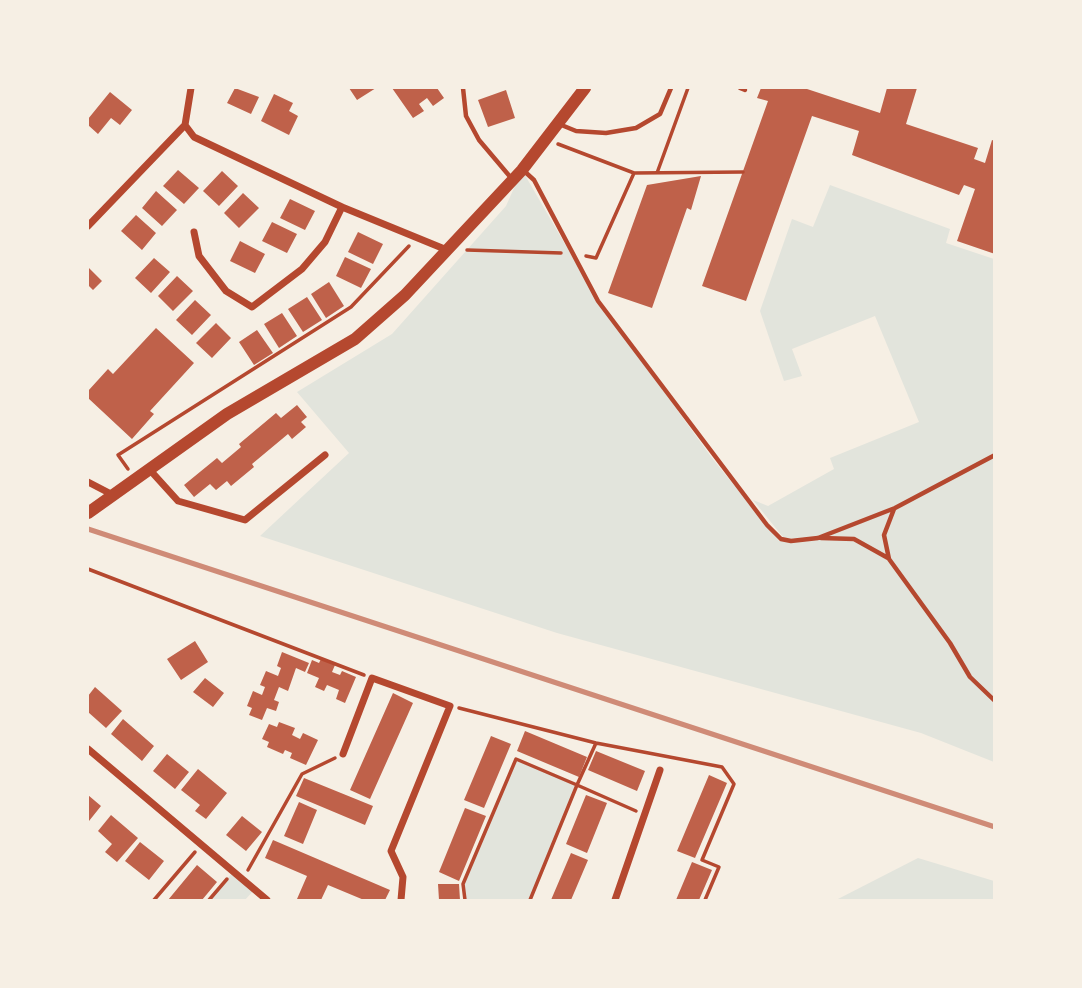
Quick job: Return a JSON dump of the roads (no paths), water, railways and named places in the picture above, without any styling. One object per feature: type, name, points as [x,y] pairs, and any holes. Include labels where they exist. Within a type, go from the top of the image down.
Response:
[{"type":"street","points":[[88,226],[185,125],[191,88]]},
{"type":"street","points":[[88,513],[227,414],[355,340],[405,295],[522,170],[586,88]]},
{"type":"street","points":[[185,125],[194,137],[342,207],[447,250]]},
{"type":"street","points":[[194,232],[199,256],[226,291],[252,307],[302,269],[325,242],[342,207]]},
{"type":"street","points":[[149,470],[178,501],[245,520],[325,455]]},
{"type":"street","points":[[88,482],[113,495]]},
{"type":"street","points":[[343,754],[372,678],[450,706],[391,851],[403,877],[401,901]]},
{"type":"street","points":[[88,749],[267,901]]},
{"type":"street","points":[[615,901],[660,770]]},
{"type":"lane","points":[[463,88],[466,116],[478,140],[512,180]]},
{"type":"lane","points":[[559,124],[576,131],[606,133],[636,128],[660,114],[671,88]]},
{"type":"lane","points":[[522,170],[534,180],[598,301],[773,532],[786,541],[854,539],[888,559],[950,643],[970,677],[995,701]]},
{"type":"lane","points":[[818,538],[895,508],[995,455]]},
{"type":"lane","points":[[888,559],[884,535],[895,508]]},
{"type":"railway","points":[[88,529],[995,827]]}]
